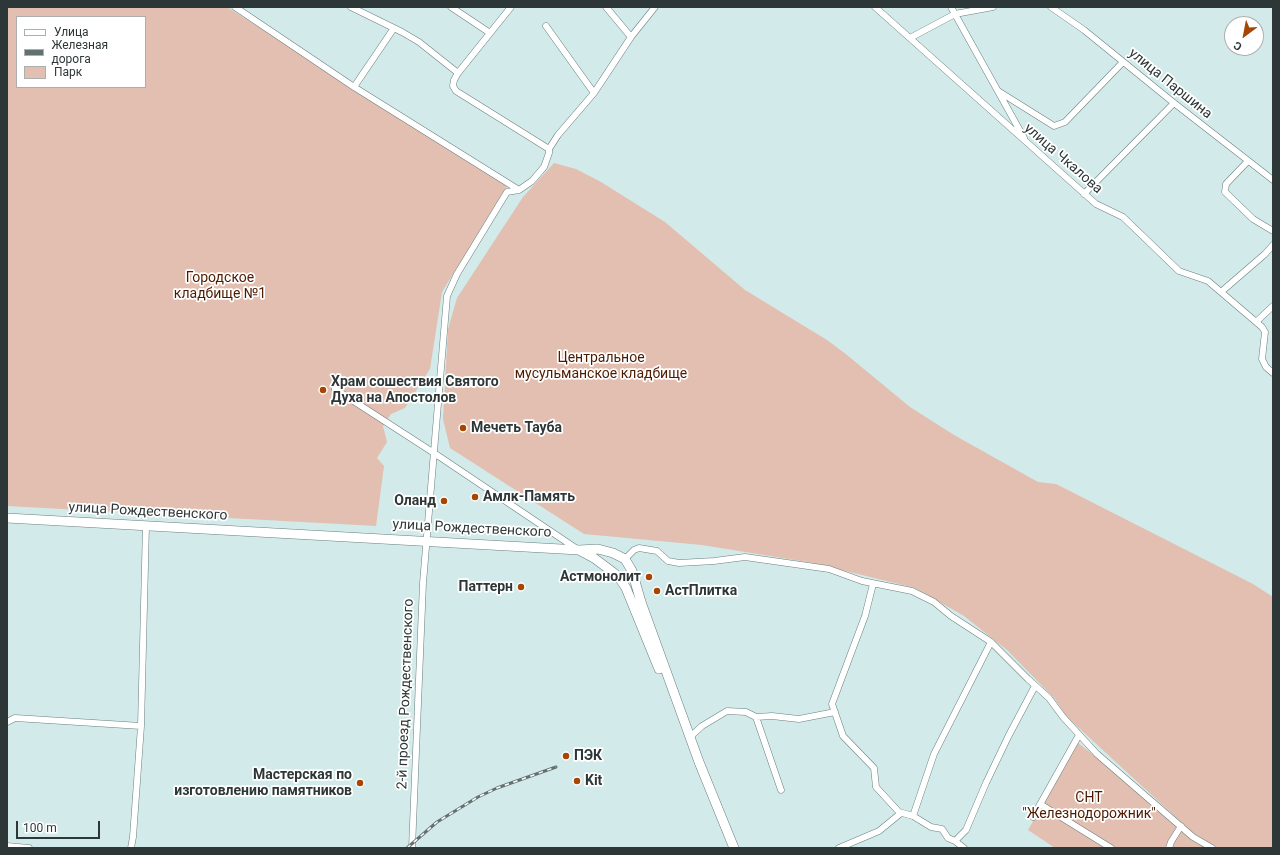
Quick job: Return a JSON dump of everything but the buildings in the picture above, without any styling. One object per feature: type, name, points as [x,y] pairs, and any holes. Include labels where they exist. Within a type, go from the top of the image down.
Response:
[{"type":"main road","name":"улица Рождественского","points":[[7,518],[427,540],[578,550],[598,549],[613,553],[625,560]]},
{"type":"main road","points":[[578,550],[594,558],[617,576],[625,580],[632,571]]},
{"type":"main road","points":[[699,762],[641,602],[632,571],[625,560],[619,564],[617,576],[626,588],[734,848]]},
{"type":"street","points":[[235,7],[354,87],[518,190]]},
{"type":"street","points":[[351,7],[419,42],[458,73]]},
{"type":"street","points":[[451,7],[490,33]]},
{"type":"street","points":[[511,7],[458,73],[454,80],[453,86],[456,90],[549,150]]},
{"type":"street","points":[[606,7],[631,38]]},
{"type":"street","name":"2-й проезд Рождественского","points":[[412,848],[423,583],[447,296],[457,274],[507,192],[518,190],[532,181],[544,167],[549,150],[558,136],[594,93],[631,38],[655,7]]},
{"type":"street","name":"улица Чкалова","points":[[875,7],[1096,204],[1123,217],[1179,271],[1208,281],[1262,326],[1265,332],[1262,359],[1266,366],[1273,372]]},
{"type":"street","points":[[951,7],[1026,142]]},
{"type":"street","points":[[910,38],[955,14],[993,7]]},
{"type":"street","name":"улица Паршина","points":[[1052,7],[1084,30],[1122,62],[1273,180]]},
{"type":"street","points":[[546,26],[594,93]]},
{"type":"street","points":[[354,87],[394,28]]},
{"type":"street","points":[[998,91],[1054,126],[1065,122],[1122,62]]},
{"type":"street","points":[[1084,194],[1174,103]]},
{"type":"street","points":[[1248,161],[1226,184],[1225,192],[1253,219],[1273,231]]},
{"type":"street","points":[[1221,292],[1265,254],[1273,245]]},
{"type":"street","points":[[1256,322],[1273,306]]},
{"type":"street","points":[[335,389],[434,453],[578,550]]},
{"type":"street","points":[[131,848],[141,726],[146,526]]},
{"type":"street","points":[[625,560],[634,550],[640,548],[657,551],[668,561],[679,563],[745,557],[829,569],[873,584],[912,591],[934,602],[951,616],[991,642],[1049,698],[1063,717],[1097,754],[1193,837],[1212,848]]},
{"type":"street","points":[[873,584],[865,616],[832,704],[843,736],[874,768],[876,787],[899,812],[913,816],[931,827],[942,829],[948,838],[964,848]]},
{"type":"street","points":[[913,816],[934,754],[991,642]]},
{"type":"street","points":[[955,841],[966,830],[986,783],[1035,686]]},
{"type":"street","points":[[690,737],[702,726],[727,711],[746,712],[756,717],[772,716],[798,719],[835,712]]},
{"type":"street","points":[[756,717],[781,790]]},
{"type":"street","points":[[7,722],[15,718],[141,726]]},
{"type":"street","points":[[1033,817],[1079,735]]},
{"type":"street","points":[[1040,804],[1111,848]]},
{"type":"street","points":[[839,848],[879,831],[901,813]]},
{"type":"street","points":[[1170,848],[1171,842],[1180,826]]},
{"type":"street","points":[[7,846],[29,848]]},
{"type":"green space","name":"Городское кладбище №1","points":[[7,7],[227,7],[507,186],[442,292],[430,369],[405,408],[391,414],[383,426],[387,442],[377,458],[384,466],[376,526],[7,506]]},
{"type":"green space","name":"Центральное мусульманское кладбище","points":[[554,163],[576,169],[601,182],[665,222],[745,290],[827,340],[910,407],[954,435],[1038,482],[1056,484],[1253,584],[1273,597],[1273,848],[1218,848],[1210,845],[1188,829],[1066,716],[1055,699],[1007,650],[964,616],[915,588],[813,563],[702,545],[584,534],[450,448],[443,419],[448,329],[457,298],[523,197]]},
{"type":"green space","name":"СНТ \"Железнодорожник\"","points":[[1078,743],[1208,848],[1055,848],[1028,830]]},
{"type":"railway","points":[[407,848],[437,822],[478,797],[497,788],[556,767]]},
{"type":"place","name":"Храм сошествия Святого Духа на Апостолов","points":[[323,390]]},
{"type":"place","name":"Мечеть Тауба","points":[[463,428]]},
{"type":"place","name":"Амлк-Память","points":[[475,497]]},
{"type":"place","name":"Оланд","points":[[444,501]]},
{"type":"place","name":"Астмонолит","points":[[649,577]]},
{"type":"place","name":"Паттерн","points":[[521,587]]},
{"type":"place","name":"АстПлитка","points":[[657,591]]},
{"type":"place","name":"ПЭК","points":[[566,756]]},
{"type":"place","name":"Kit","points":[[577,781]]},
{"type":"place","name":"Мастерская по изготовлению памятников","points":[[360,783]]}]
